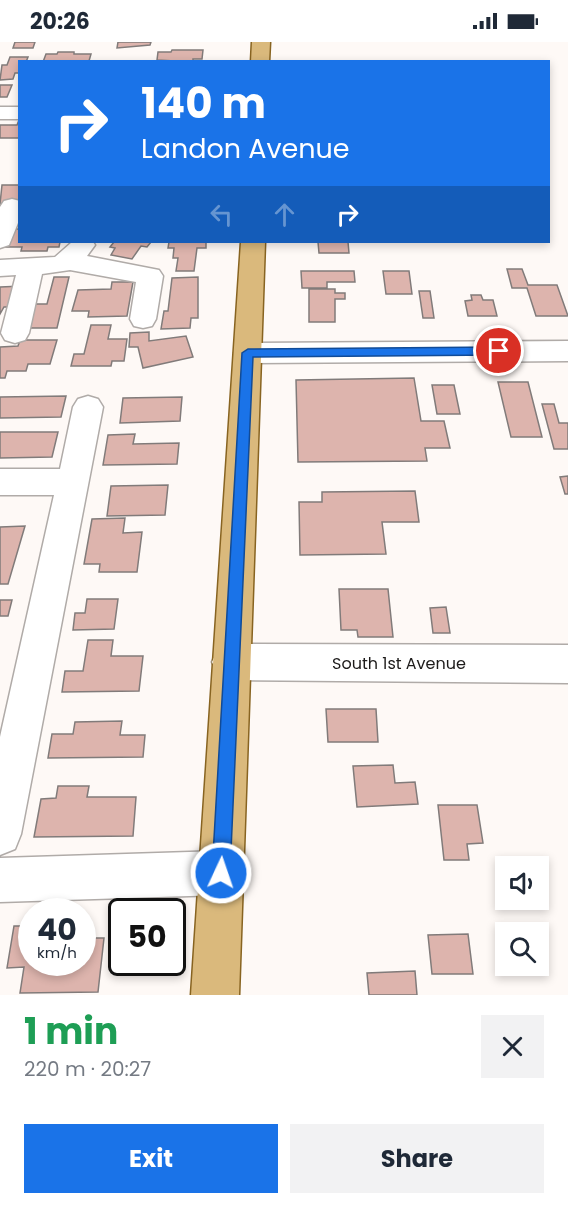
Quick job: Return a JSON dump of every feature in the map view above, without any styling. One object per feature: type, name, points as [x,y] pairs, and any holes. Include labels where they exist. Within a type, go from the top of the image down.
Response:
[{"type":"main road","points":[[260,60],[261,42]]},
{"type":"main road","points":[[215,995],[253,243]]},
{"type":"street","points":[[0,113],[18,113]]},
{"type":"street","points":[[0,240],[12,206]]},
{"type":"street","points":[[68,261],[85,243]]},
{"type":"street","points":[[0,268],[31,268],[68,261],[150,276],[143,319]]},
{"type":"street","points":[[15,333],[31,268]]},
{"type":"street","points":[[248,353],[568,351]]},
{"type":"street","points":[[0,834],[88,407]]},
{"type":"street","points":[[0,482],[73,482]]},
{"type":"street","name":"South 1st Avenue","points":[[231,662],[568,664]]},
{"type":"street","points":[[0,880],[221,873]]},
{"type":"building","points":[[15,42],[35,42],[33,48],[13,48]]},
{"type":"building","points":[[118,42],[151,42],[150,45],[117,48]]},
{"type":"building","points":[[172,50],[203,50],[202,59],[157,60],[158,52],[171,52]]},
{"type":"building","points":[[58,52],[74,52],[74,54],[91,54],[89,60],[44,60],[46,54],[57,54]]},
{"type":"building","points":[[10,57],[28,57],[27,60],[18,60],[18,73],[15,73],[13,79],[0,80],[2,65],[7,65]]},
{"type":"building","points":[[0,85],[12,85],[7,97],[0,97]]},
{"type":"building","points":[[18,122],[18,138],[0,138],[0,125],[17,125]]},
{"type":"building","points":[[2,185],[18,185],[18,200],[0,204]]},
{"type":"building","points":[[12,229],[18,229],[18,243],[60,243],[59,247],[48,247],[47,251],[21,251],[22,247],[5,247]]},
{"type":"building","points":[[113,243],[150,243],[147,247],[141,246],[132,259],[111,255],[115,248],[110,247]]},
{"type":"building","points":[[169,243],[206,243],[206,248],[197,248],[194,271],[176,271],[178,258],[173,258],[174,248],[168,248]]},
{"type":"building","points":[[318,243],[348,243],[349,253],[319,253]]},
{"type":"building","points":[[507,269],[522,269],[528,285],[557,285],[568,316],[536,316],[527,288],[512,288]]},
{"type":"building","points":[[301,271],[354,271],[355,282],[327,282],[327,288],[302,288]]},
{"type":"building","points":[[383,271],[409,271],[412,294],[386,294]]},
{"type":"building","points":[[54,277],[69,277],[57,328],[29,328],[35,304],[47,304]]},
{"type":"building","points":[[198,277],[198,318],[191,318],[190,328],[161,329],[164,311],[168,311],[172,278]]},
{"type":"building","points":[[112,282],[133,282],[127,316],[88,317],[89,311],[72,311],[78,290],[111,289]]},
{"type":"building","points":[[22,286],[16,307],[4,307],[0,314],[0,287]]},
{"type":"building","points":[[309,289],[335,289],[335,293],[345,293],[345,299],[335,299],[335,322],[309,322]]},
{"type":"building","points":[[419,291],[430,291],[434,318],[423,318]]},
{"type":"building","points":[[471,295],[481,295],[483,300],[493,300],[497,316],[468,316],[465,301],[472,300]]},
{"type":"building","points":[[91,325],[111,325],[108,339],[127,339],[124,361],[112,361],[111,366],[71,366],[74,354],[84,354]]},
{"type":"building","points":[[149,332],[149,341],[186,336],[193,357],[143,368],[138,347],[129,347],[130,333]]},
{"type":"building","points":[[20,340],[57,340],[50,364],[28,364],[26,371],[7,371],[5,378],[0,378],[0,347],[18,346]]},
{"type":"building","points":[[414,378],[421,421],[444,421],[450,448],[425,448],[427,461],[298,462],[296,380]]},
{"type":"building","points":[[498,382],[528,382],[542,437],[511,437]]},
{"type":"building","points":[[432,385],[454,385],[460,414],[437,414]]},
{"type":"building","points":[[66,396],[61,417],[0,418],[0,397]]},
{"type":"building","points":[[182,397],[180,421],[120,423],[123,398]]},
{"type":"building","points":[[542,404],[554,404],[559,423],[568,423],[568,449],[554,449]]},
{"type":"building","points":[[0,432],[58,432],[52,457],[0,458]]},
{"type":"building","points":[[135,434],[133,444],[179,443],[177,464],[103,465],[108,435]]},
{"type":"building","points":[[568,476],[568,494],[565,494],[560,477]]},
{"type":"building","points":[[168,485],[165,515],[107,516],[111,486]]},
{"type":"building","points":[[415,491],[419,522],[382,522],[386,554],[300,555],[299,502],[322,502],[322,492]]},
{"type":"building","points":[[125,518],[123,533],[142,532],[137,572],[99,572],[100,564],[84,564],[92,519]]},
{"type":"building","points":[[25,526],[8,584],[0,584],[0,527]]},
{"type":"building","points":[[339,589],[388,589],[393,637],[358,637],[357,630],[341,630]]},
{"type":"building","points":[[87,599],[118,599],[114,629],[73,630],[75,613],[85,613]]},
{"type":"building","points":[[0,600],[12,600],[8,616],[0,616]]},
{"type":"building","points":[[446,607],[450,633],[433,633],[430,608]]},
{"type":"building","points":[[88,640],[113,640],[111,656],[143,656],[139,691],[62,692],[65,671],[83,671]]},
{"type":"building","points":[[326,709],[376,709],[378,742],[328,742]]},
{"type":"building","points":[[122,721],[120,735],[145,735],[143,757],[48,758],[52,734],[73,734],[75,722]]},
{"type":"building","points":[[393,765],[395,783],[415,782],[418,804],[357,807],[353,766]]},
{"type":"building","points":[[58,786],[89,786],[87,797],[136,797],[133,836],[34,837],[41,799],[56,798]]},
{"type":"building","points":[[438,805],[477,805],[483,843],[467,844],[469,860],[444,860]]},
{"type":"building","points":[[14,926],[18,926],[18,967],[7,968]]},
{"type":"building","points":[[468,934],[473,974],[432,974],[428,935]]},
{"type":"building","points":[[96,938],[104,938],[98,992],[20,993],[23,976],[96,976]]},
{"type":"building","points":[[415,971],[417,995],[369,995],[367,973]]},
{"type":"route","points":[[221,873],[248,353],[499,351]]}]
